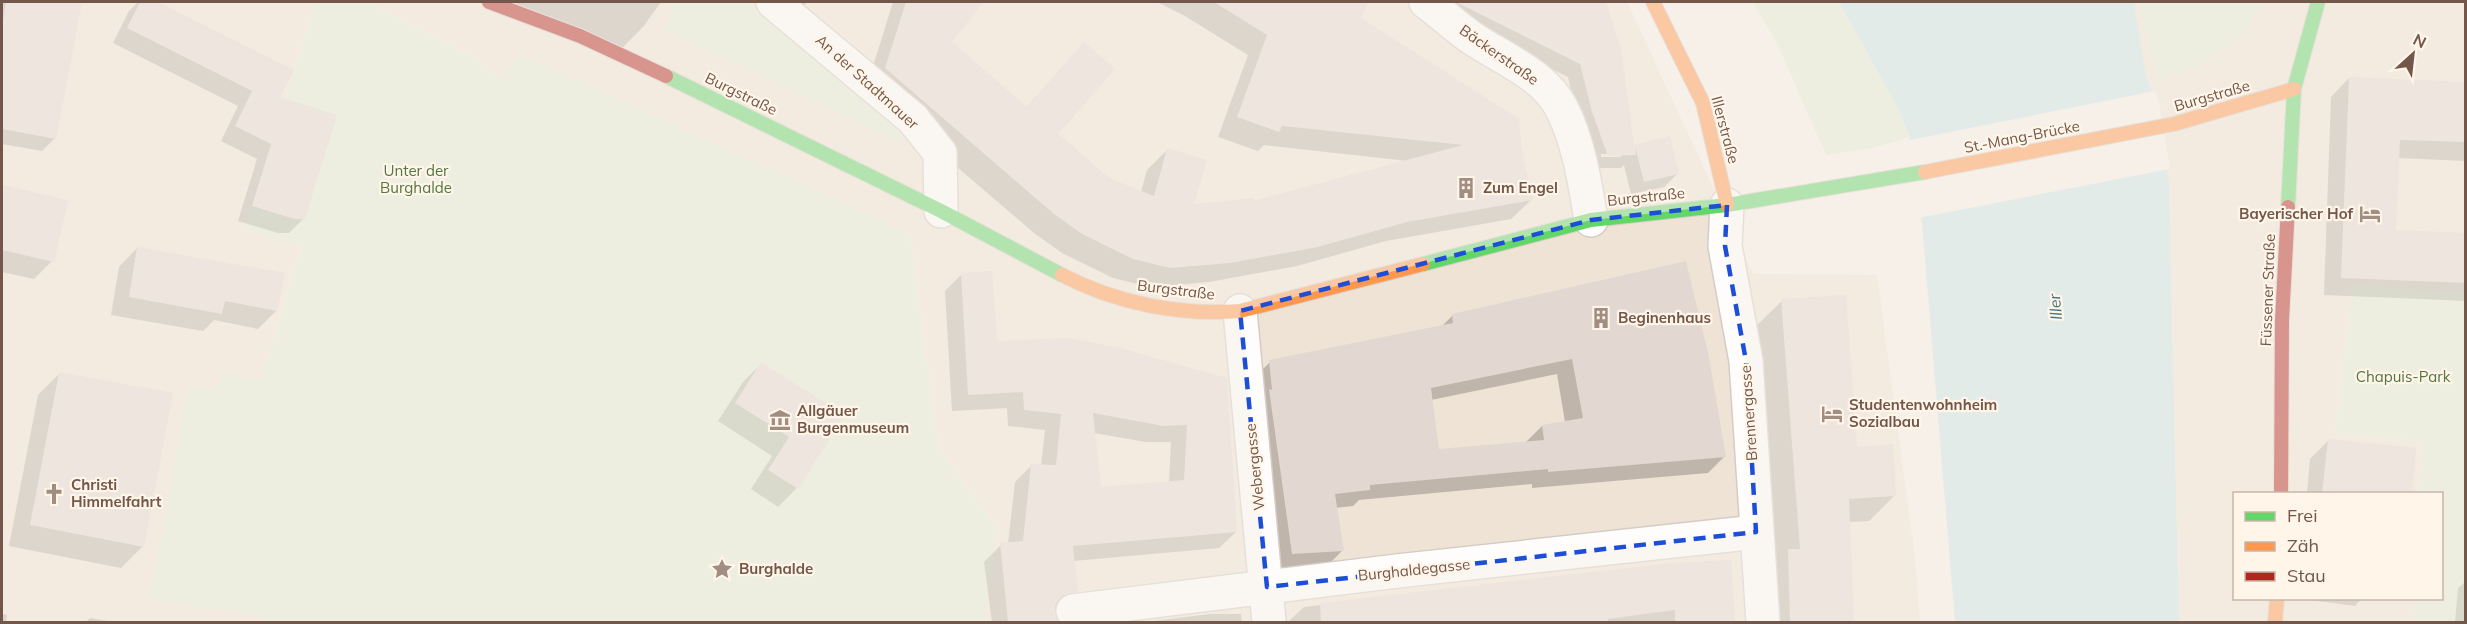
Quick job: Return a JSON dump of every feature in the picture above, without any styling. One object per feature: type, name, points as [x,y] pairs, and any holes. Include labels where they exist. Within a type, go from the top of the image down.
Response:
[{"type":"street","name":"Burgstraße","points":[[489,2],[580,36],[633,60],[941,211],[1072,280],[1119,298],[1162,308],[1214,313],[1240,311],[1591,220],[1727,205],[1912,175]]},
{"type":"street","name":"An der Stadtmauer","points":[[773,2],[913,119],[940,153],[941,211]]},
{"type":"street","name":"Bäckerstraße","points":[[1426,2],[1470,36],[1537,79],[1561,107],[1581,167],[1591,220]]},
{"type":"street","name":"Illerstraße","points":[[1653,2],[1703,103],[1727,205]]},
{"type":"street","name":"Füssener Straße","points":[[2281,492],[2283,320],[2294,88],[2318,2]]},
{"type":"street","name":"Burgstraße","points":[[2139,131],[2174,124],[2294,88]]},
{"type":"street","name":"St.-Mang-Brücke","points":[[1912,175],[2139,131]]},
{"type":"street","name":"Brennergasse","points":[[1727,205],[1725,246],[1746,361],[1762,622]]},
{"type":"street","name":"Webergasse","points":[[1240,311],[1269,622]]},
{"type":"street","name":"Burghaldegasse","points":[[1073,611],[1756,532]]},
{"type":"street","points":[[2275,622],[2277,600]]},
{"type":"highlighted area","points":[[1727,205],[1725,246],[1746,361],[1756,532],[1267,587],[1240,311],[1591,220]]},
{"type":"shaded area","points":[[2,2],[316,2],[252,206],[242,229],[302,245],[261,382],[269,622],[2,622]]},
{"type":"shaded area","points":[[367,2],[1627,2],[1753,274],[1877,275],[1915,558],[1920,622],[984,622],[997,529],[938,447],[910,234],[500,79],[471,56]]},
{"type":"shaded area","points":[[2134,2],[2465,2],[2465,294],[2353,286],[2335,432],[2423,442],[2420,492],[2233,492],[2233,600],[2415,600],[2414,622],[2179,622],[2169,182],[2156,103],[2146,75]]},
{"type":"green space","name":"Unter der Burghalde","points":[[316,2],[367,2],[471,56],[500,79],[522,55],[910,234],[938,447],[997,529],[984,622],[269,622],[269,617],[150,598],[189,385],[213,390],[224,374],[261,381],[302,246],[242,229],[252,206]]},
{"type":"green space","points":[[674,2],[747,2],[813,54],[904,136],[895,141],[665,29]]},
{"type":"green space","points":[[1752,2],[1839,2],[1896,105],[1910,137],[1872,148],[1826,155],[1776,41]]},
{"type":"green space","points":[[2138,2],[2266,2],[2240,36],[2200,66],[2158,78]]},
{"type":"green space","name":"Chapuis-Park","points":[[2353,285],[2465,294],[2465,622],[2414,622],[2415,600],[2443,600],[2443,492],[2420,492],[2423,442],[2335,432]]},
{"type":"water","name":"Iller","points":[[1839,2],[2134,2],[2146,75],[2156,103],[2169,182],[2179,622],[1955,622],[1922,223],[1905,149],[1910,137],[1896,105]]},
{"type":"pier","points":[[2155,91],[2159,102],[2170,169],[1918,218],[1902,149],[1905,141]]},
{"type":"building","points":[[6,2],[82,2],[56,139],[2,129],[2,26]]},
{"type":"building","points":[[140,2],[158,2],[294,70],[280,97],[337,115],[305,219],[294,219],[252,206],[271,144],[235,126],[252,91],[127,28]]},
{"type":"building","points":[[906,2],[983,2],[952,42],[1027,107],[1084,42],[1115,69],[1058,134],[1111,179],[1154,196],[1167,148],[1207,160],[1194,204],[1254,198],[1253,201],[1463,145],[1282,126],[1279,132],[1237,117],[1267,35],[1214,2],[1368,2],[1361,18],[1519,119],[1521,147],[1533,200],[1407,222],[1318,247],[1230,263],[1170,268],[1133,259],[1082,234],[1054,214],[885,68]]},
{"type":"building","points":[[1456,2],[1606,2],[1621,50],[1634,145],[1670,136],[1679,174],[1644,182],[1635,146],[1636,155],[1608,156],[1592,112],[1580,64]]},
{"type":"building","points":[[2349,77],[2466,82],[2466,142],[2400,140],[2396,230],[2466,233],[2466,283],[2341,278]]},
{"type":"building","points":[[2,185],[68,200],[54,262],[2,250]]},
{"type":"building","points":[[137,247],[285,273],[277,311],[225,301],[222,314],[129,297]]},
{"type":"building","points":[[1686,261],[1709,357],[1726,457],[1548,472],[1548,469],[1370,485],[1370,490],[1335,494],[1344,551],[1292,554],[1269,389],[1272,390],[1269,360],[1453,323],[1452,314]],"holes":[[[1572,359],[1583,418],[1542,425],[1544,440],[1439,449],[1431,388]]]},
{"type":"building","points":[[992,271],[997,341],[1068,338],[1120,348],[1227,378],[1237,532],[1073,546],[1078,592],[1062,596],[1056,603],[1054,613],[1058,622],[1008,622],[1000,543],[1023,541],[1031,464],[1056,465],[1061,414],[1024,410],[1023,392],[968,395],[961,273]],"holes":[[[1093,413],[1163,426],[1187,425],[1184,480],[1101,487]]]},
{"type":"building","points":[[1846,295],[1857,447],[1893,444],[1896,496],[1849,499],[1854,622],[1790,622],[1788,549],[1800,549],[1781,299]]},
{"type":"building","points":[[761,362],[845,415],[798,489],[768,470],[789,437],[735,403]]},
{"type":"building","points":[[59,372],[173,393],[144,547],[30,525]]},
{"type":"building","points":[[2328,439],[2416,448],[2412,492],[2322,492]]},
{"type":"building","points":[[1731,560],[1735,622],[1675,622],[1675,610],[1608,619],[1609,622],[1321,622],[1320,603],[1672,563]]},
{"type":"traffic: fast","points":[[2288,207],[2294,89],[2318,2]]},
{"type":"traffic: fast","points":[[666,76],[941,211],[1062,275]]},
{"type":"traffic: fast","points":[[1423,264],[1591,220],[1727,205],[1925,172]]},
{"type":"traffic: slow","points":[[1653,2],[1703,103],[1727,205]]},
{"type":"traffic: slow","points":[[1925,172],[2174,124],[2294,89]]},
{"type":"traffic: slow","points":[[1062,275],[1126,300],[1172,309],[1217,312],[1240,311],[1423,264]]},
{"type":"traffic: slow","points":[[2275,622],[2277,600]]},
{"type":"traffic: jam","points":[[489,2],[580,36],[666,76]]},
{"type":"traffic: jam","points":[[2281,492],[2282,320],[2288,207]]},
{"type":"place","name":"Zum Engel","points":[[1466,188]]},
{"type":"place","name":"Bayerischer Hof","points":[[2370,214]]},
{"type":"place","name":"Beginenhaus","points":[[1601,318]]},
{"type":"place","name":"Studentenwohnheim Sozialbau","points":[[1832,414]]},
{"type":"place","name":"Allgäuer Burgenmuseum","points":[[780,420]]},
{"type":"place","name":"Christi Himmelfahrt","points":[[54,494]]},
{"type":"place","name":"Burghalde","points":[[722,569]]}]
